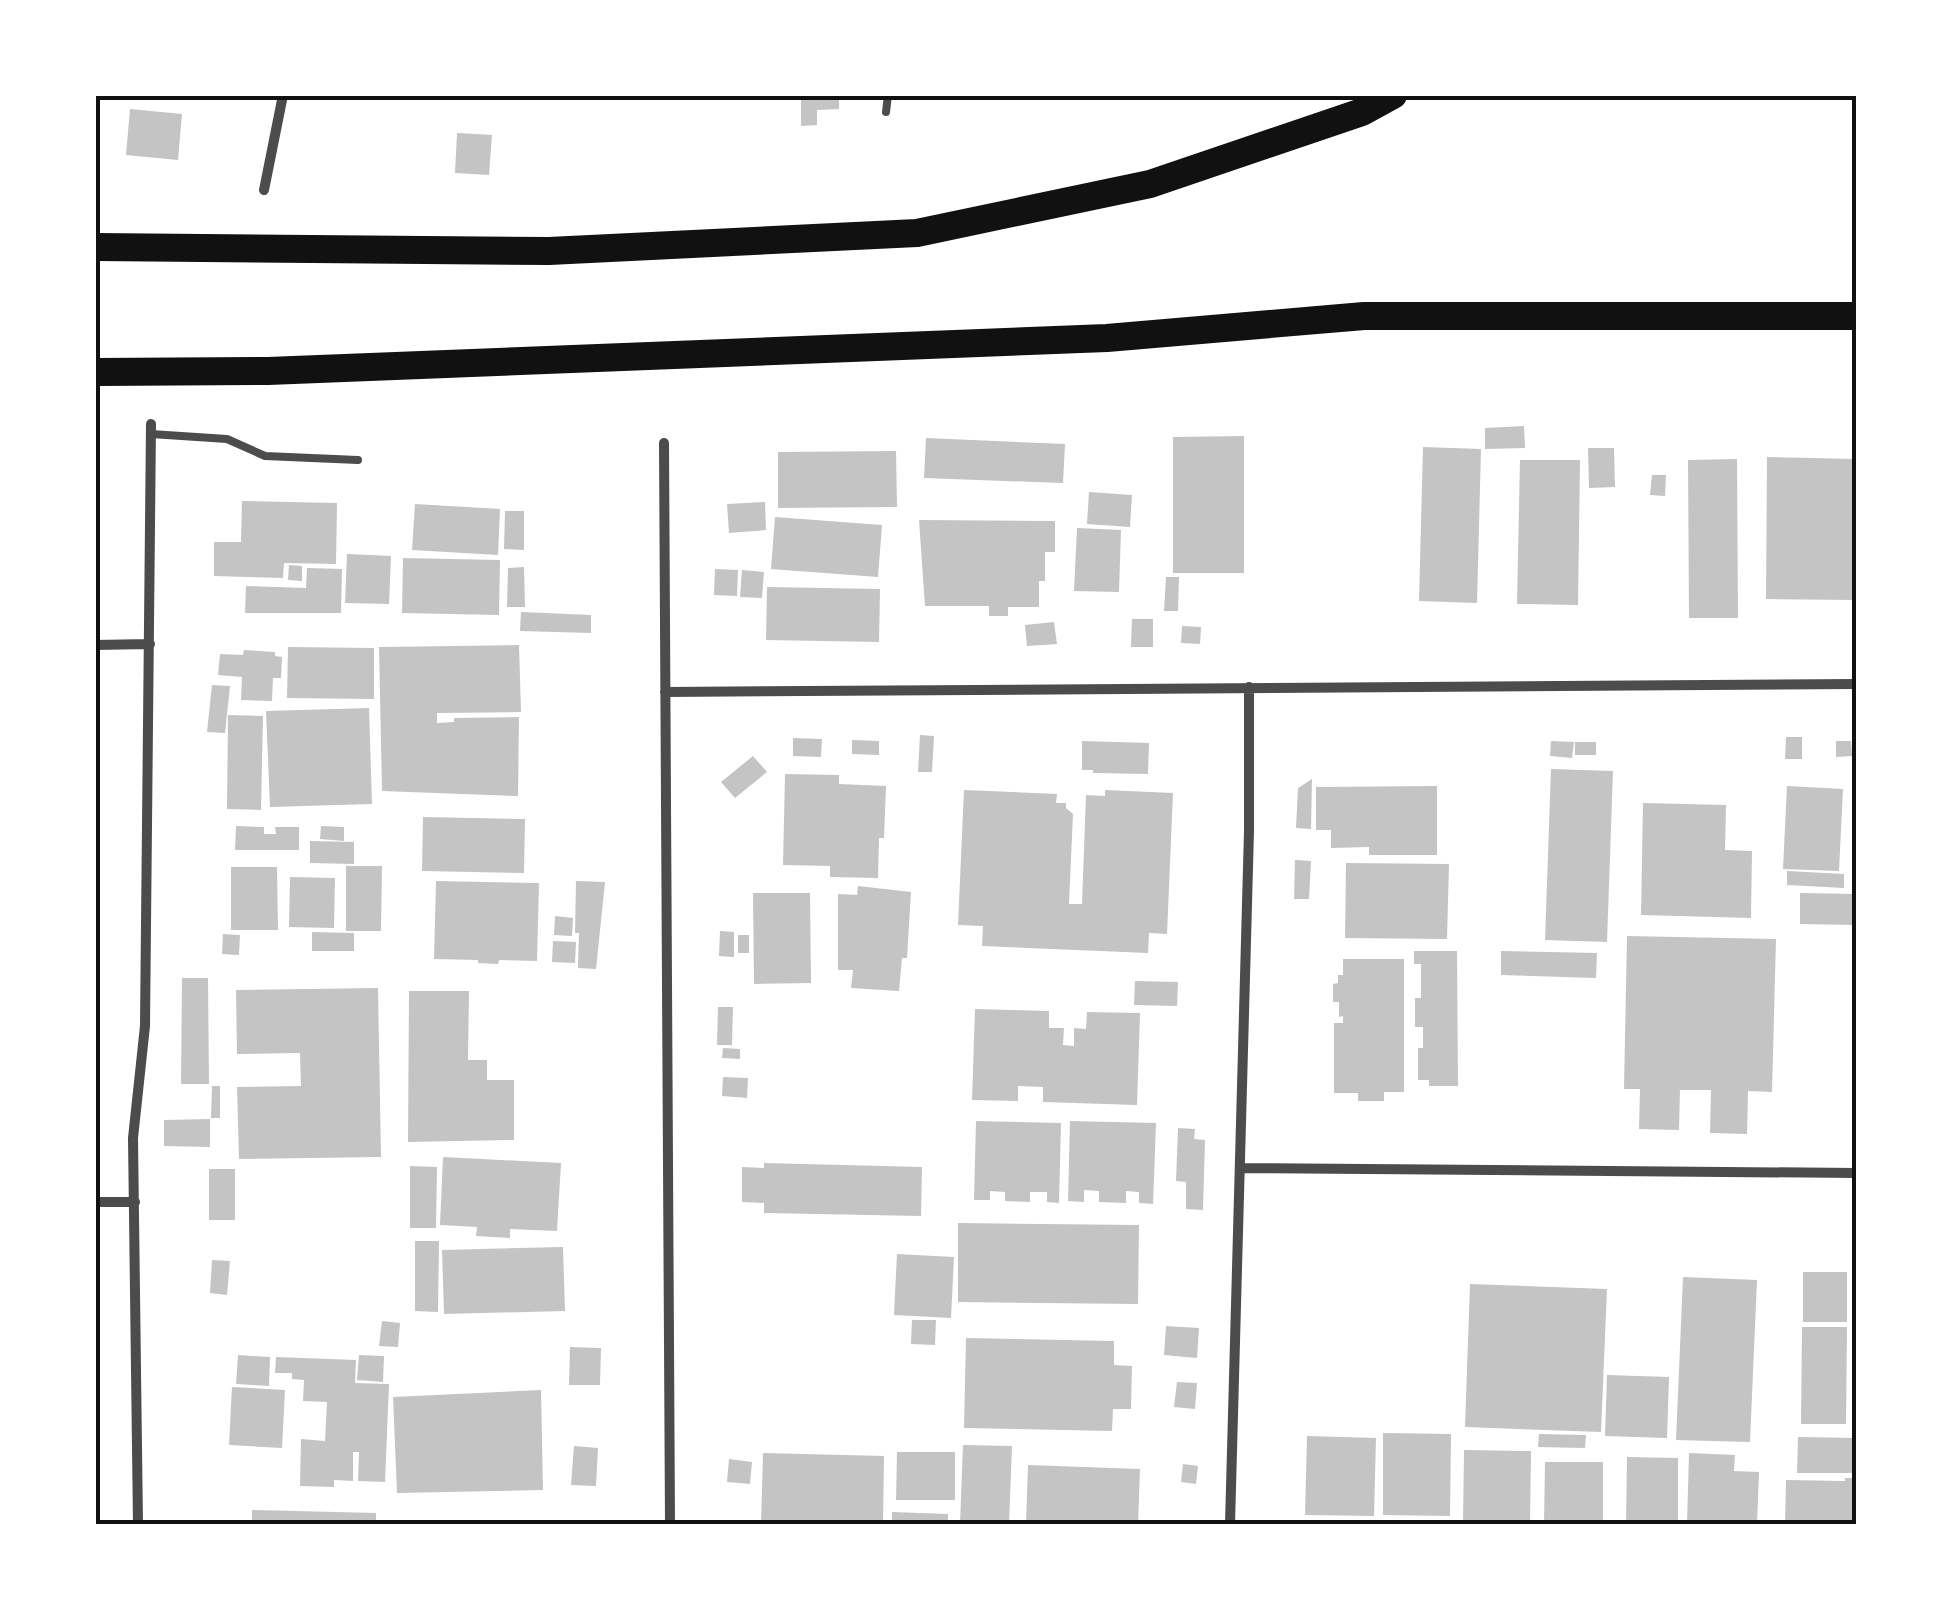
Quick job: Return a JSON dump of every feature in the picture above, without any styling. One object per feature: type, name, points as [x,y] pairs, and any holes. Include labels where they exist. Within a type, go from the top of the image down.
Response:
[{"type":"highway","points":[[95,247],[549,251],[917,233],[1150,184],[1362,112],[1393,95]]},
{"type":"highway","points":[[95,372],[268,371],[1108,338],[1364,316],[1856,316]]},
{"type":"street","points":[[264,190],[283,95]]},
{"type":"street","points":[[138,1524],[134,1138],[145,1026],[150,429]]},
{"type":"street","points":[[664,442],[670,1524]]},
{"type":"street","points":[[95,645],[150,644]]},
{"type":"street","points":[[664,692],[1856,684]]},
{"type":"street","points":[[1230,1524],[1248,687]]},
{"type":"street","points":[[1240,1168],[1856,1173]]},
{"type":"street","points":[[95,1202],[135,1202]]},
{"type":"lane","points":[[886,112],[888,95]]},
{"type":"lane","points":[[150,429],[227,439],[265,456],[358,460]]},
{"type":"building","points":[[801,95],[839,95],[839,109],[817,110],[817,125],[801,126]]},
{"type":"building","points":[[130,109],[182,114],[178,160],[126,155]]},
{"type":"building","points":[[457,133],[492,135],[489,175],[455,173]]},
{"type":"building","points":[[1524,426],[1525,448],[1485,449],[1485,428]]},
{"type":"building","points":[[1244,436],[1244,573],[1173,573],[1173,437]]},
{"type":"building","points":[[926,438],[1065,444],[1063,483],[924,478]]},
{"type":"building","points":[[1423,447],[1481,449],[1477,603],[1419,601]]},
{"type":"building","points":[[1588,448],[1614,448],[1615,487],[1589,488]]},
{"type":"building","points":[[896,451],[897,507],[778,508],[778,452]]},
{"type":"building","points":[[1767,457],[1856,459],[1856,600],[1766,599]]},
{"type":"building","points":[[1737,459],[1738,618],[1689,618],[1688,460]]},
{"type":"building","points":[[1520,460],[1580,460],[1578,605],[1517,604]]},
{"type":"building","points":[[1652,475],[1666,475],[1665,496],[1650,495]]},
{"type":"building","points":[[1089,492],[1132,495],[1130,527],[1087,524]]},
{"type":"building","points":[[242,501],[337,503],[336,564],[284,563],[283,578],[214,576],[214,542],[241,542]]},
{"type":"building","points":[[765,502],[766,530],[729,533],[727,504]]},
{"type":"building","points":[[415,504],[500,509],[498,555],[412,550]]},
{"type":"building","points":[[505,511],[524,511],[524,550],[504,549]]},
{"type":"building","points":[[775,517],[882,525],[878,577],[771,569]]},
{"type":"building","points":[[919,520],[1055,521],[1055,552],[1045,552],[1045,581],[1039,581],[1039,607],[1008,607],[1008,616],[989,616],[989,606],[925,606]]},
{"type":"building","points":[[1077,528],[1121,530],[1119,592],[1074,591]]},
{"type":"building","points":[[347,554],[391,556],[389,604],[345,603]]},
{"type":"building","points":[[403,558],[500,560],[499,615],[402,613]]},
{"type":"building","points":[[289,565],[302,566],[302,581],[288,580]]},
{"type":"building","points":[[524,567],[525,607],[507,607],[508,568]]},
{"type":"building","points":[[307,568],[342,569],[341,613],[245,613],[246,586],[306,588]]},
{"type":"building","points":[[715,569],[738,570],[737,596],[714,595]]},
{"type":"building","points":[[742,570],[764,572],[762,598],[740,597]]},
{"type":"building","points":[[1166,577],[1179,577],[1178,611],[1164,611]]},
{"type":"building","points":[[767,587],[880,589],[879,642],[766,640]]},
{"type":"building","points":[[521,612],[591,615],[591,633],[520,631]]},
{"type":"building","points":[[1132,619],[1153,619],[1153,647],[1131,647]]},
{"type":"building","points":[[1054,622],[1057,644],[1027,646],[1025,625]]},
{"type":"building","points":[[1182,626],[1201,627],[1200,644],[1181,643]]},
{"type":"building","points":[[519,645],[521,712],[437,713],[437,723],[454,722],[454,718],[519,717],[518,796],[382,791],[379,647]]},
{"type":"building","points":[[288,647],[374,648],[374,699],[287,698]]},
{"type":"building","points":[[244,650],[275,652],[275,656],[282,657],[281,678],[273,678],[272,701],[241,700],[242,677],[218,675],[220,654],[243,655]]},
{"type":"building","points":[[212,685],[230,686],[225,733],[207,732]]},
{"type":"building","points":[[369,708],[372,804],[270,807],[266,711]]},
{"type":"building","points":[[228,715],[263,716],[261,810],[227,809]]},
{"type":"building","points":[[920,735],[934,736],[932,772],[918,772]]},
{"type":"building","points":[[1786,737],[1802,737],[1802,759],[1785,759]]},
{"type":"building","points":[[793,738],[822,739],[821,757],[793,756]]},
{"type":"building","points":[[852,740],[879,741],[879,755],[852,754]]},
{"type":"building","points":[[1082,741],[1149,743],[1148,774],[1082,770]]},
{"type":"building","points":[[1551,741],[1574,742],[1572,758],[1550,756]]},
{"type":"building","points":[[1836,741],[1851,741],[1852,756],[1836,757]]},
{"type":"building","points":[[1575,742],[1596,742],[1596,755],[1575,755]]},
{"type":"building","points":[[753,756],[767,772],[735,798],[721,782]]},
{"type":"building","points":[[1551,769],[1613,771],[1607,942],[1545,940]]},
{"type":"building","points":[[785,774],[839,775],[839,784],[886,786],[878,878],[830,877],[830,866],[783,865]]},
{"type":"building","points":[[1312,779],[1311,829],[1296,828],[1298,788]]},
{"type":"building","points":[[1437,786],[1437,855],[1369,855],[1369,847],[1331,848],[1331,830],[1316,830],[1316,787]]},
{"type":"building","points":[[1787,786],[1843,789],[1839,871],[1783,869]]},
{"type":"building","points":[[964,790],[1057,794],[1056,803],[1066,803],[1073,814],[1069,904],[1082,904],[1086,795],[1105,796],[1105,790],[1173,793],[1167,934],[1149,933],[1148,953],[982,946],[983,926],[958,925]]},
{"type":"building","points":[[1643,803],[1726,805],[1725,850],[1752,851],[1751,918],[1641,915]]},
{"type":"building","points":[[423,817],[525,819],[524,873],[422,871]]},
{"type":"building","points":[[236,826],[264,827],[264,834],[276,834],[275,827],[299,827],[299,850],[235,850]]},
{"type":"building","points":[[321,826],[344,827],[344,841],[320,839]]},
{"type":"building","points":[[310,841],[354,842],[354,864],[310,863]]},
{"type":"building","points":[[1295,860],[1311,861],[1309,899],[1294,899]]},
{"type":"building","points":[[1346,863],[1449,864],[1447,939],[1345,938]]},
{"type":"building","points":[[346,866],[382,866],[381,931],[346,931]]},
{"type":"building","points":[[231,867],[277,867],[278,930],[231,930]]},
{"type":"building","points":[[1787,871],[1844,874],[1844,888],[1787,885]]},
{"type":"building","points":[[290,877],[335,878],[334,928],[289,927]]},
{"type":"building","points":[[436,881],[539,883],[537,961],[499,960],[498,964],[434,959]]},
{"type":"building","points":[[576,881],[605,882],[596,969],[578,968]]},
{"type":"building","points":[[858,886],[911,892],[907,958],[902,958],[899,991],[851,988],[853,970],[838,970],[838,894],[857,895]]},
{"type":"building","points":[[753,893],[810,893],[811,983],[754,984]]},
{"type":"building","points":[[1800,893],[1856,894],[1856,925],[1800,924]]},
{"type":"building","points":[[555,916],[573,918],[572,936],[554,935]]},
{"type":"building","points":[[720,931],[734,932],[734,957],[719,956]]},
{"type":"building","points":[[312,932],[354,933],[354,951],[312,951]]},
{"type":"building","points":[[223,934],[240,935],[239,955],[222,954]]},
{"type":"building","points":[[738,935],[749,935],[749,953],[738,953]]},
{"type":"building","points":[[1627,936],[1776,939],[1772,1092],[1748,1091],[1747,1134],[1710,1133],[1711,1090],[1680,1090],[1679,1130],[1639,1129],[1640,1089],[1624,1089]]},
{"type":"building","points":[[553,941],[576,942],[575,963],[552,962]]},
{"type":"building","points":[[1414,951],[1457,951],[1458,1086],[1429,1086],[1429,1080],[1418,1080],[1418,1048],[1423,1048],[1423,1027],[1415,1027],[1415,998],[1421,998],[1421,964],[1414,964]]},
{"type":"building","points":[[1501,951],[1597,953],[1596,978],[1501,975]]},
{"type":"building","points":[[1343,959],[1404,959],[1404,1092],[1384,1092],[1384,1101],[1358,1101],[1358,1093],[1334,1093],[1334,1023],[1343,1023],[1343,1016],[1339,1017],[1339,1002],[1333,1002],[1333,984],[1338,983],[1338,975],[1343,975]]},
{"type":"building","points":[[182,978],[208,978],[209,1084],[181,1084]]},
{"type":"building","points":[[1135,981],[1178,982],[1177,1006],[1134,1005]]},
{"type":"building","points":[[378,988],[381,1157],[239,1159],[237,1087],[301,1086],[300,1053],[237,1054],[236,990]]},
{"type":"building","points":[[409,991],[469,991],[468,1060],[487,1060],[487,1080],[514,1080],[514,1140],[408,1142]]},
{"type":"building","points":[[718,1007],[733,1007],[732,1045],[717,1045]]},
{"type":"building","points":[[975,1009],[1049,1011],[1049,1028],[1064,1028],[1063,1045],[1074,1046],[1074,1028],[1086,1029],[1087,1012],[1140,1013],[1137,1105],[1043,1102],[1043,1087],[1018,1086],[1018,1101],[972,1100]]},
{"type":"building","points":[[723,1048],[740,1049],[740,1059],[722,1058]]},
{"type":"building","points":[[723,1077],[748,1078],[747,1098],[722,1096]]},
{"type":"building","points":[[212,1086],[220,1086],[220,1118],[211,1118]]},
{"type":"building","points":[[210,1119],[210,1147],[164,1146],[164,1120]]},
{"type":"building","points":[[976,1121],[1061,1123],[1059,1203],[1047,1202],[1047,1192],[1030,1192],[1030,1202],[1005,1201],[1005,1192],[990,1191],[990,1200],[974,1200]]},
{"type":"building","points":[[1070,1121],[1156,1123],[1153,1204],[1139,1203],[1139,1192],[1126,1191],[1126,1203],[1099,1202],[1099,1191],[1084,1190],[1084,1202],[1068,1201]]},
{"type":"building","points":[[1178,1128],[1195,1129],[1194,1139],[1205,1140],[1203,1210],[1186,1209],[1186,1182],[1176,1181]]},
{"type":"building","points":[[443,1157],[561,1163],[557,1231],[510,1229],[510,1238],[476,1236],[477,1227],[440,1225]]},
{"type":"building","points":[[764,1163],[922,1167],[921,1216],[764,1213],[764,1203],[742,1202],[742,1167],[764,1168]]},
{"type":"building","points":[[410,1166],[437,1167],[436,1228],[410,1228]]},
{"type":"building","points":[[209,1169],[235,1169],[235,1220],[209,1220]]},
{"type":"building","points":[[958,1223],[1139,1225],[1138,1304],[958,1302]]},
{"type":"building","points":[[415,1241],[439,1241],[438,1312],[415,1311]]},
{"type":"building","points":[[563,1247],[565,1311],[444,1314],[442,1250]]},
{"type":"building","points":[[897,1254],[954,1257],[951,1318],[894,1315]]},
{"type":"building","points":[[212,1260],[230,1261],[227,1295],[210,1293]]},
{"type":"building","points":[[1803,1272],[1847,1272],[1847,1322],[1803,1322]]},
{"type":"building","points":[[1683,1277],[1757,1280],[1750,1442],[1676,1440]]},
{"type":"building","points":[[1470,1284],[1607,1289],[1601,1432],[1465,1427]]},
{"type":"building","points":[[912,1320],[936,1320],[935,1345],[911,1344]]},
{"type":"building","points":[[382,1321],[400,1323],[398,1347],[379,1346]]},
{"type":"building","points":[[1166,1326],[1199,1328],[1197,1358],[1164,1355]]},
{"type":"building","points":[[1802,1327],[1847,1327],[1846,1424],[1801,1424]]},
{"type":"building","points":[[966,1338],[1114,1341],[1114,1365],[1132,1366],[1131,1409],[1113,1409],[1112,1431],[964,1428]]},
{"type":"building","points":[[570,1347],[601,1348],[600,1385],[569,1385]]},
{"type":"building","points":[[238,1355],[270,1357],[269,1386],[236,1384]]},
{"type":"building","points":[[359,1355],[384,1356],[383,1382],[357,1380]]},
{"type":"building","points":[[276,1357],[356,1360],[355,1383],[389,1384],[385,1482],[358,1481],[359,1452],[353,1452],[353,1481],[334,1480],[334,1487],[300,1486],[301,1439],[325,1441],[327,1402],[303,1401],[304,1380],[292,1379],[292,1373],[275,1373]]},
{"type":"building","points":[[1607,1375],[1669,1377],[1667,1438],[1605,1436]]},
{"type":"building","points":[[1177,1382],[1197,1383],[1195,1409],[1174,1407]]},
{"type":"building","points":[[232,1387],[285,1390],[282,1448],[229,1445]]},
{"type":"building","points":[[541,1390],[543,1490],[397,1493],[393,1397]]},
{"type":"building","points":[[1383,1433],[1451,1434],[1450,1516],[1383,1515]]},
{"type":"building","points":[[1539,1434],[1586,1435],[1585,1448],[1538,1447]]},
{"type":"building","points":[[1307,1436],[1376,1438],[1374,1516],[1305,1515]]},
{"type":"building","points":[[1798,1437],[1856,1438],[1856,1473],[1797,1473]]},
{"type":"building","points":[[963,1445],[1012,1446],[1009,1524],[960,1524]]},
{"type":"building","points":[[574,1446],[598,1448],[596,1486],[571,1485]]},
{"type":"building","points":[[1464,1450],[1531,1451],[1530,1524],[1463,1524]]},
{"type":"building","points":[[897,1452],[955,1452],[955,1500],[896,1500]]},
{"type":"building","points":[[763,1453],[884,1456],[883,1524],[761,1524]]},
{"type":"building","points":[[1689,1453],[1735,1455],[1734,1471],[1759,1472],[1757,1524],[1687,1524]]},
{"type":"building","points":[[1627,1457],[1678,1458],[1678,1524],[1626,1524]]},
{"type":"building","points":[[729,1459],[752,1462],[750,1484],[727,1482]]},
{"type":"building","points":[[1545,1462],[1603,1462],[1603,1524],[1544,1524]]},
{"type":"building","points":[[1183,1464],[1198,1466],[1196,1484],[1181,1482]]},
{"type":"building","points":[[1028,1465],[1140,1469],[1138,1524],[1026,1524]]},
{"type":"building","points":[[1856,1478],[1856,1524],[1785,1524],[1786,1480]]},
{"type":"building","points":[[252,1510],[376,1513],[376,1524],[252,1524]]},
{"type":"building","points":[[892,1512],[948,1514],[948,1524],[892,1524]]}]
